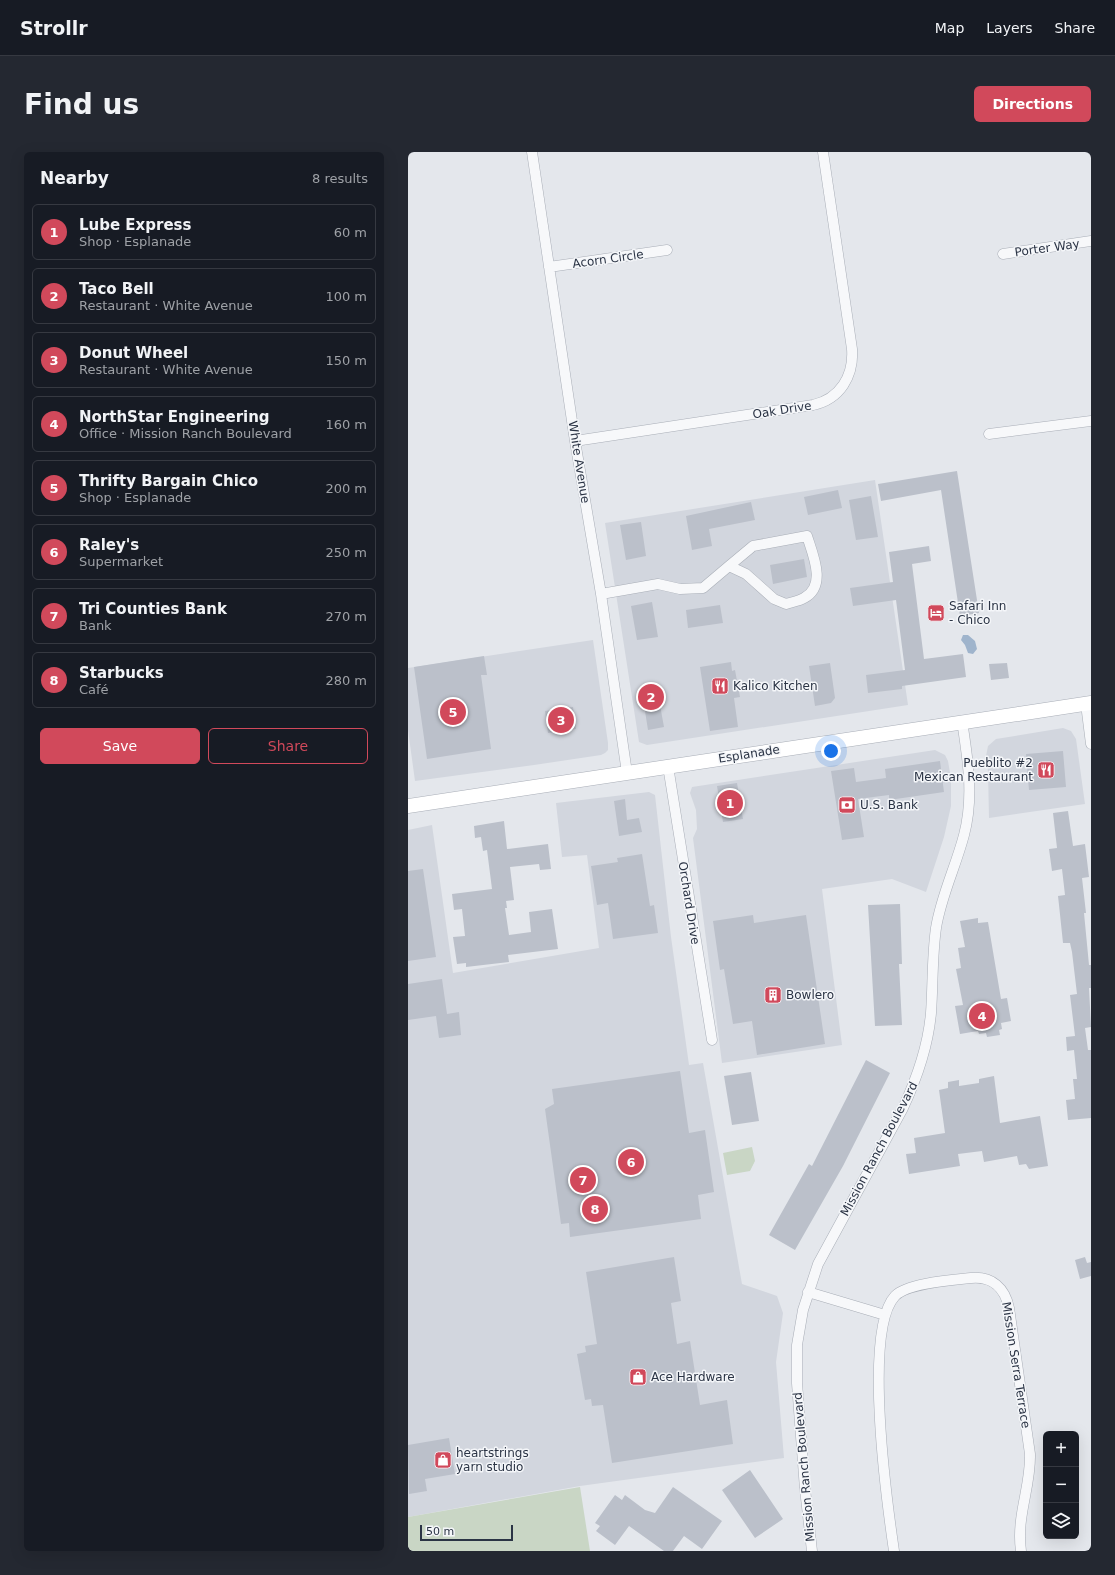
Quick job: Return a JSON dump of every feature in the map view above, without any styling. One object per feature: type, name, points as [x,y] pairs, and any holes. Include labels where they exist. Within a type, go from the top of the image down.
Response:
[{"type":"main road","name":"Esplanade","points":[[408,806],[1088,703]]},
{"type":"street","name":"White Avenue","points":[[532,152],[575,441],[601,594],[627,773]]},
{"type":"street","name":"Oak Drive","points":[[575,441],[813,405],[822,403],[837,393],[848,377],[852,368],[852,349],[823,152]]},
{"type":"street","name":"Porter Way","points":[[1003,254],[1091,241]]},
{"type":"street","name":"Acorn Circle","points":[[549,267],[667,250]]},
{"type":"street","points":[[989,434],[1091,421]]},
{"type":"street","points":[[601,594],[658,584],[680,589],[703,588],[729,566],[753,546],[807,536],[816,564],[815,588],[805,598],[786,604],[774,599],[746,574],[729,566]]},
{"type":"street","points":[[1088,703],[1091,744]]},
{"type":"street","name":"Mission Ranch Boulevard","points":[[812,1551],[804,1489],[797,1383],[799,1331],[808,1292],[822,1254],[906,1101],[923,1056],[931,1014],[936,927],[942,901],[964,835],[970,806],[969,776],[962,721]]},
{"type":"street","name":"Orchard Drive","points":[[668,766],[712,1040]]},
{"type":"street","name":"Mission Serra Terrace","points":[[894,1551],[887,1501],[878,1372],[879,1347],[885,1315],[896,1296],[906,1289],[960,1279],[982,1278],[995,1283],[1004,1293],[1009,1308],[1030,1454],[1030,1468],[1019,1526],[1021,1551]]},
{"type":"street","points":[[808,1292],[885,1315]]},
{"type":"shaded area","points":[[875,480],[908,705],[647,745],[639,742],[605,523]]},
{"type":"shaded area","points":[[593,640],[608,743],[608,750],[605,753],[601,755],[534,765],[415,781],[408,730],[408,668]]},
{"type":"shaded area","points":[[1063,728],[1071,731],[1076,739],[1085,804],[989,818],[988,771],[986,756],[988,746],[996,739]]},
{"type":"shaded area","points":[[935,750],[945,755],[948,761],[951,779],[951,806],[944,837],[926,892],[892,879],[822,889],[842,1045],[722,1063],[693,838],[697,829],[696,810],[690,793],[692,787]]},
{"type":"shaded area","points":[[649,792],[655,795],[671,937],[689,1065],[703,1063],[742,1284],[777,1296],[783,1313],[776,1362],[784,1458],[580,1486],[408,1517],[408,830],[432,825],[453,973],[599,948],[587,855],[562,857],[556,803]]},
{"type":"green space","points":[[752,1147],[755,1161],[750,1171],[727,1175],[723,1153]]},
{"type":"green space","points":[[580,1487],[590,1551],[408,1551],[408,1517]]},
{"type":"water","points":[[963,635],[968,635],[975,641],[977,649],[973,654],[968,653],[961,640]]},
{"type":"building","points":[[957,471],[979,613],[960,616],[941,490],[881,501],[878,484]]},
{"type":"building","points":[[838,490],[842,508],[808,515],[804,497]]},
{"type":"building","points":[[871,496],[878,537],[856,540],[849,500]]},
{"type":"building","points":[[751,502],[755,520],[709,529],[712,546],[692,550],[686,516]]},
{"type":"building","points":[[641,522],[646,556],[626,560],[620,525]]},
{"type":"building","points":[[929,546],[931,561],[912,564],[924,659],[963,654],[966,677],[902,686],[902,689],[868,693],[866,675],[905,670],[896,600],[853,606],[850,588],[893,582],[889,552]]},
{"type":"building","points":[[804,559],[807,577],[773,584],[770,565]]},
{"type":"building","points":[[652,602],[658,637],[637,640],[631,606]]},
{"type":"building","points":[[720,605],[723,623],[688,628],[686,610]]},
{"type":"building","points":[[484,656],[487,675],[481,675],[491,749],[427,759],[414,667]]},
{"type":"building","name":"Kalico Kitchen","points":[[731,662],[732,671],[735,670],[740,697],[734,698],[738,727],[710,731],[700,667]]},
{"type":"building","points":[[830,663],[835,698],[831,703],[815,706],[809,666]]},
{"type":"building","points":[[1007,663],[1009,678],[991,680],[989,664]]},
{"type":"building","points":[[656,683],[664,727],[648,730],[641,686]]},
{"type":"building","points":[[573,707],[576,729],[548,733],[545,711]]},
{"type":"building","name":"Pueblito #2 Mexican Restaurant","points":[[1063,751],[1066,787],[1029,790],[1026,754]]},
{"type":"building","points":[[940,761],[944,792],[889,800],[889,795],[858,799],[864,837],[842,840],[831,771],[854,768],[856,782],[886,778],[885,769]]},
{"type":"building","points":[[737,783],[743,819],[723,822],[717,786]]},
{"type":"building","points":[[625,799],[627,820],[639,818],[642,832],[619,836],[614,801]]},
{"type":"building","points":[[1068,811],[1073,846],[1085,844],[1089,877],[1082,878],[1089,965],[1091,965],[1091,988],[1089,988],[1091,1027],[1085,1028],[1088,1050],[1091,1050],[1091,1118],[1068,1120],[1066,1100],[1075,1099],[1073,1079],[1077,1079],[1074,1050],[1067,1051],[1066,1037],[1075,1036],[1070,995],[1077,994],[1070,943],[1063,943],[1058,896],[1065,895],[1062,869],[1052,871],[1049,849],[1057,848],[1053,813]]},
{"type":"building","points":[[504,821],[507,849],[548,844],[551,869],[540,870],[539,864],[510,867],[514,900],[506,901],[507,908],[505,908],[509,935],[531,932],[529,912],[552,909],[558,949],[508,955],[509,962],[466,967],[466,963],[457,964],[453,937],[465,936],[462,909],[454,910],[452,894],[492,889],[487,850],[483,851],[481,837],[475,838],[474,826]]},
{"type":"building","points":[[642,854],[650,906],[654,905],[658,933],[613,939],[608,903],[597,905],[591,866],[618,862],[617,858]]},
{"type":"building","points":[[423,869],[436,957],[408,961],[408,871]]},
{"type":"building","points":[[900,904],[902,964],[899,964],[902,1025],[875,1026],[868,905]]},
{"type":"building","name":"Bowlero","points":[[753,915],[754,923],[806,915],[825,1044],[757,1055],[752,1021],[733,1024],[724,969],[720,970],[713,921]]},
{"type":"building","points":[[978,918],[978,923],[988,922],[1001,999],[1007,998],[1011,1021],[1001,1023],[1002,1029],[999,1030],[1000,1035],[987,1037],[986,1033],[979,1034],[978,1031],[960,1034],[955,1006],[963,1005],[956,969],[961,968],[958,948],[965,947],[960,921]]},
{"type":"building","points":[[442,979],[447,1014],[459,1012],[461,1035],[439,1038],[436,1016],[408,1020],[408,984]]},
{"type":"building","points":[[866,1060],[890,1073],[843,1166],[795,1250],[769,1235],[809,1164],[812,1166]]},
{"type":"building","points":[[680,1071],[689,1133],[705,1130],[714,1192],[698,1195],[701,1219],[570,1237],[569,1223],[561,1224],[545,1109],[554,1104],[552,1089]]},
{"type":"building","points":[[751,1072],[759,1121],[732,1125],[724,1076]]},
{"type":"building","points":[[994,1076],[1000,1123],[1040,1116],[1048,1166],[1029,1169],[1026,1164],[1019,1165],[1017,1156],[984,1162],[982,1151],[958,1154],[960,1166],[909,1174],[906,1154],[916,1153],[914,1138],[945,1133],[939,1090],[948,1088],[948,1082],[959,1080],[959,1086],[979,1083],[979,1079]]},
{"type":"building","name":"Ace Hardware","points":[[674,1257],[681,1301],[671,1303],[677,1344],[690,1341],[700,1405],[727,1400],[733,1444],[612,1463],[603,1405],[592,1406],[591,1399],[585,1400],[577,1354],[586,1352],[585,1346],[597,1344],[586,1272]]},
{"type":"building","points":[[1085,1257],[1087,1263],[1091,1262],[1091,1276],[1080,1279],[1075,1260]]},
{"type":"building","points":[[449,1438],[455,1474],[425,1479],[427,1491],[409,1494],[408,1445]]},
{"type":"building","points":[[750,1470],[783,1519],[755,1538],[722,1490]]},
{"type":"building","points":[[673,1487],[722,1521],[702,1549],[684,1536],[673,1551],[664,1551],[629,1526],[615,1545],[596,1531],[600,1526],[595,1523],[615,1495],[622,1500],[625,1495],[645,1510],[655,1513]]},
{"type":"place","name":"Safari Inn - Chico","points":[[936,613]]},
{"type":"place","name":"Kalico Kitchen","points":[[720,686]]},
{"type":"place","name":"Taco Bell","points":[[651,697]]},
{"type":"place","name":"Thrifty Bargain Chico","points":[[453,712]]},
{"type":"place","name":"Donut Wheel","points":[[561,720]]},
{"type":"place","name":"Pueblito #2 Mexican Restaurant","points":[[1046,770]]},
{"type":"place","name":"Lube Express","points":[[730,803]]},
{"type":"place","name":"U.S. Bank","points":[[847,805]]},
{"type":"place","name":"Bowlero","points":[[773,995]]},
{"type":"place","name":"NorthStar Engineering","points":[[982,1016]]},
{"type":"place","name":"Raley's","points":[[631,1162]]},
{"type":"place","name":"Tri Counties Bank","points":[[583,1180]]},
{"type":"place","name":"Starbucks","points":[[595,1209]]},
{"type":"place","name":"Ace Hardware","points":[[638,1377]]},
{"type":"place","name":"heartstrings yarn studio","points":[[443,1460]]}]
